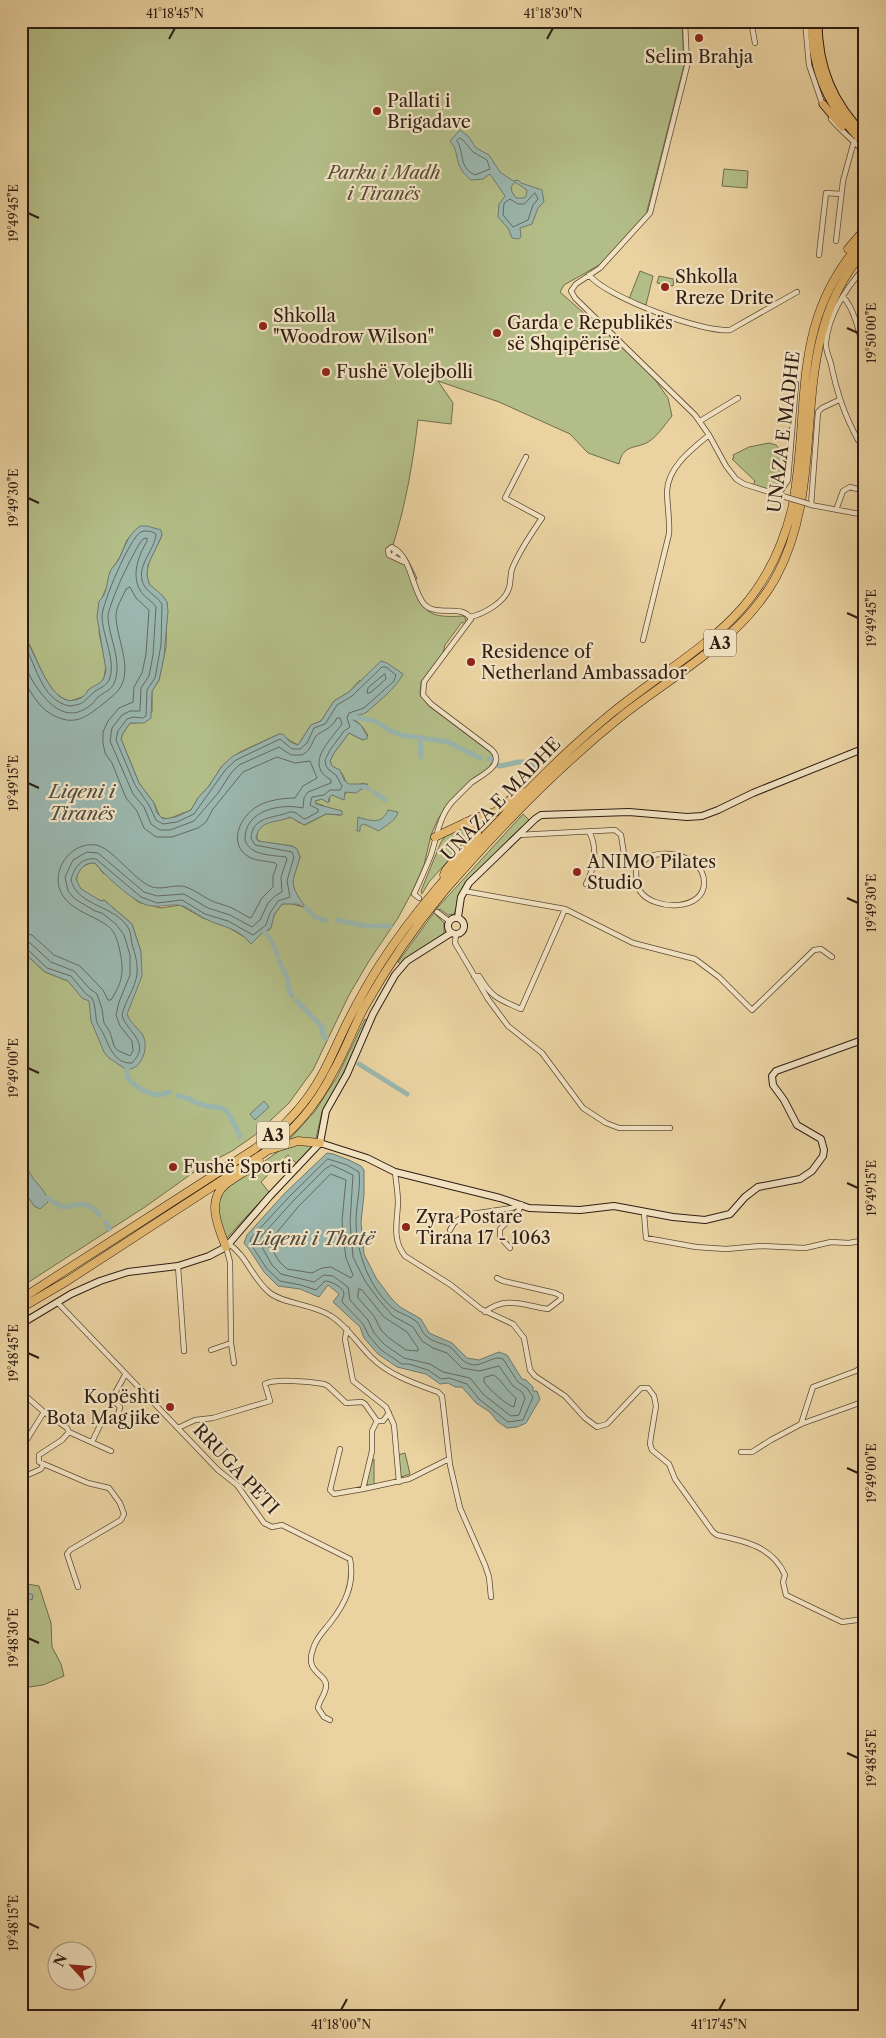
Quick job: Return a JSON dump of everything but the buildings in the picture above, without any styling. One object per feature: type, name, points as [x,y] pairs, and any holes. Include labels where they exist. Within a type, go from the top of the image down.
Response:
[{"type":"highway","points":[[810,342],[812,321],[822,293],[838,263],[865,229]]},
{"type":"highway","name":"UNAZA E MADHE","points":[[21,1299],[253,1150],[285,1124],[308,1098],[324,1072],[356,1007],[380,965],[404,929],[442,882],[530,788],[614,712],[727,626],[748,603],[766,577],[782,544],[795,495],[806,371],[810,342],[816,319],[830,287],[847,259],[865,238]]},
{"type":"highway","name":"UNAZA E MADHE","points":[[21,1308],[67,1281],[265,1151],[296,1125],[318,1098],[333,1073],[366,1006],[390,964],[421,920],[450,885],[524,805],[565,765],[617,720],[726,638],[745,620],[766,593],[786,555],[800,514],[816,356],[822,328],[832,301],[846,276],[865,250]]},
{"type":"highway","points":[[832,301],[865,258]]},
{"type":"highway","points":[[435,837],[466,822],[495,812],[518,793],[530,788]]},
{"type":"highway","points":[[442,882],[446,870],[477,832],[477,826],[466,822]]},
{"type":"highway","points":[[227,1245],[215,1209],[216,1198],[223,1187],[259,1161],[265,1151],[298,1141],[320,1143]]},
{"type":"main road","points":[[811,21],[813,54],[822,84],[837,113],[854,137]]},
{"type":"main road","points":[[818,21],[819,48],[830,88],[844,112],[865,135]]},
{"type":"main road","points":[[823,104],[840,126],[865,145]]},
{"type":"street","points":[[686,21],[687,66],[650,213],[643,223],[600,268],[572,288],[572,294],[700,421],[726,466],[736,479],[744,484],[810,505],[865,515]]},
{"type":"street","points":[[750,21],[755,43]]},
{"type":"street","points":[[805,21],[809,65],[823,104]]},
{"type":"street","points":[[854,137],[865,153]]},
{"type":"street","points":[[836,241],[841,194],[854,137]]},
{"type":"street","points":[[819,255],[826,193],[841,194]]},
{"type":"street","points":[[858,440],[839,400],[826,345],[835,313],[842,297],[855,277],[865,267]]},
{"type":"street","points":[[589,276],[596,284],[624,300],[674,318],[720,331],[730,330],[798,292]]},
{"type":"street","points":[[842,297],[848,303],[856,323],[865,357]]},
{"type":"street","points":[[780,496],[788,480],[796,384]]},
{"type":"street","points":[[700,421],[738,398]]},
{"type":"street","points":[[810,505],[818,412],[839,400]]},
{"type":"street","points":[[643,640],[669,534],[670,515],[667,492],[669,481],[680,462],[709,435]]},
{"type":"street","points":[[405,563],[392,556],[396,554],[395,549],[401,554],[425,605],[437,611],[463,612],[470,617],[479,615],[506,595],[510,586],[512,568],[542,518],[506,498],[526,457]]},
{"type":"street","points":[[836,510],[842,490],[850,487],[865,491]]},
{"type":"street","points":[[419,898],[414,894],[426,868],[435,837],[446,810],[471,784],[491,770],[496,761],[494,753],[431,704],[423,695],[424,682],[470,621],[470,617]]},
{"type":"street","points":[[458,917],[464,891],[473,878],[535,819],[544,814],[629,812],[687,817],[708,815],[754,792],[865,748]]},
{"type":"street","points":[[518,835],[614,830],[620,833],[622,837],[624,854],[636,869],[636,881],[640,891],[646,897],[656,902],[675,905],[685,904],[694,901],[703,888],[703,873],[697,865],[679,856],[650,856],[636,869]]},
{"type":"street","points":[[586,884],[592,868],[593,846],[589,832]]},
{"type":"street","points":[[464,891],[565,909],[625,940],[698,961],[719,977],[752,1010],[817,947],[832,957]]},
{"type":"street","points":[[474,976],[479,976],[496,998],[521,1008],[565,909]]},
{"type":"street","points":[[437,912],[449,921]]},
{"type":"street","points":[[454,933],[448,928],[449,921],[458,917]]},
{"type":"street","points":[[21,1324],[83,1288],[115,1276],[145,1269],[178,1266],[209,1256],[227,1245],[320,1143],[326,1112],[347,1074],[373,1014],[395,975],[407,962],[454,933],[460,933],[464,926],[462,920],[458,917]]},
{"type":"street","points":[[454,933],[454,943],[508,1026],[542,1053],[583,1108],[606,1124],[619,1128],[670,1128]]},
{"type":"street","points":[[320,1143],[367,1158],[395,1172],[521,1204],[529,1208],[580,1210],[614,1206],[644,1213],[705,1220],[723,1217],[730,1214],[745,1196],[758,1187],[800,1179],[812,1171],[823,1156],[824,1143],[821,1139],[797,1125],[784,1100],[773,1085],[772,1076],[776,1072],[865,1039]]},
{"type":"street","points":[[395,1172],[398,1202],[396,1238],[400,1250],[409,1260],[438,1276],[485,1312],[508,1321],[520,1331],[524,1338],[530,1370],[535,1376],[565,1396],[596,1427],[607,1424],[641,1388],[648,1388],[654,1396],[656,1406],[651,1436],[652,1450],[668,1464],[675,1479],[712,1532],[717,1535],[755,1544],[775,1559],[781,1565],[785,1575],[783,1582],[786,1595],[842,1622],[857,1620]]},
{"type":"street","points":[[450,1230],[465,1215],[512,1208],[521,1204]]},
{"type":"street","points":[[510,1248],[500,1236],[500,1229],[519,1210],[521,1204]]},
{"type":"street","points":[[644,1213],[646,1238],[696,1246],[795,1248],[831,1242],[865,1240]]},
{"type":"street","points":[[227,1245],[236,1250],[257,1279],[271,1294],[322,1310],[339,1321],[372,1358],[400,1378],[440,1393],[443,1400],[449,1459],[460,1508],[485,1565],[489,1577],[491,1597]]},
{"type":"street","points":[[227,1245],[231,1267],[231,1343],[234,1363]]},
{"type":"street","points":[[178,1266],[184,1351]]},
{"type":"street","points":[[485,1312],[494,1305],[507,1302],[548,1309],[561,1299],[561,1296],[555,1293],[497,1278]]},
{"type":"street","name":"RRUGA PETI","points":[[57,1302],[218,1470],[237,1485],[264,1523],[272,1527],[282,1525],[350,1559],[352,1573],[349,1591],[337,1614],[320,1633],[310,1659],[314,1670],[326,1683],[326,1687],[318,1701],[318,1708],[324,1717],[330,1720]]},
{"type":"street","points":[[346,1330],[345,1339],[354,1381],[386,1407],[394,1425],[397,1442],[399,1482]]},
{"type":"street","points":[[211,1350],[231,1343]]},
{"type":"street","points":[[801,1424],[813,1387],[856,1371],[865,1365]]},
{"type":"street","points":[[92,1442],[102,1421],[110,1422],[118,1415],[120,1407],[116,1403],[114,1395],[126,1376]]},
{"type":"street","name":"RRUGA PETI","points":[[178,1428],[195,1420],[214,1418],[270,1401],[265,1384],[268,1382],[324,1384],[346,1403],[362,1402],[365,1404],[377,1422]]},
{"type":"street","points":[[21,1401],[23,1393],[69,1432],[111,1451]]},
{"type":"street","points":[[741,1452],[752,1452],[801,1424],[865,1401]]},
{"type":"street","points":[[21,1449],[44,1412]]},
{"type":"street","points":[[364,1489],[372,1452],[372,1431],[377,1422],[383,1421],[389,1413]]},
{"type":"street","points":[[69,1432],[66,1437],[37,1457],[39,1462],[88,1483],[106,1487],[122,1507],[123,1517],[67,1554],[78,1588]]},
{"type":"street","points":[[340,1449],[331,1492],[336,1494],[399,1482],[449,1459]]},
{"type":"street","points":[[21,1478],[41,1469],[43,1465]]},
{"type":"green space","name":"Parku i Madh i Tiranës","points":[[21,21],[682,21],[684,65],[646,215],[601,264],[564,285],[560,292],[649,371],[668,398],[672,416],[660,432],[651,440],[624,452],[619,464],[588,453],[570,434],[499,402],[438,381],[453,403],[451,424],[418,420],[402,514],[393,545],[404,555],[412,567],[417,579],[412,581],[424,607],[435,615],[464,616],[466,620],[465,624],[462,622],[445,645],[443,653],[421,682],[420,695],[429,706],[490,752],[494,758],[489,768],[472,779],[445,808],[438,819],[431,835],[424,865],[412,892],[398,918],[349,995],[313,1070],[289,1103],[255,1135],[232,1151],[201,1167],[145,1207],[21,1287],[21,1147],[24,1135],[21,1131],[21,1078],[25,1071],[23,1068],[21,1069],[21,950],[45,972],[68,981],[83,998],[141,952],[132,924],[104,900],[101,901],[93,897],[80,888],[77,875],[82,868],[90,863],[95,863],[103,873],[138,902],[161,908],[180,905],[203,918],[226,926],[246,938],[250,943],[264,931],[269,930],[274,915],[282,904],[289,903],[303,907],[295,893],[292,882],[300,857],[297,849],[292,846],[261,842],[257,839],[257,832],[264,824],[275,820],[292,817],[305,825],[326,814],[340,815],[315,803],[315,801],[322,799],[329,802],[330,796],[334,795],[342,799],[347,791],[356,792],[367,786],[364,783],[357,785],[348,784],[342,773],[332,767],[330,761],[349,733],[363,740],[368,735],[361,725],[352,718],[355,715],[367,712],[377,702],[360,680],[349,692],[334,701],[321,721],[311,725],[298,745],[279,734],[240,752],[222,766],[191,810],[168,819],[160,817],[154,803],[139,783],[121,739],[130,723],[137,723],[152,712],[152,691],[159,680],[166,647],[167,602],[156,592],[147,579],[150,559],[162,535],[140,526],[127,540],[120,557],[110,572],[108,584],[102,598],[99,633],[106,665],[104,678],[100,684],[88,690],[85,696],[70,701],[61,697],[47,682],[27,640],[21,632]]},
{"type":"green space","points":[[724,169],[748,171],[747,188],[722,186]]},
{"type":"green space","points":[[640,271],[653,276],[646,305],[629,299]]},
{"type":"green space","points":[[659,276],[674,279],[673,286],[657,283]]},
{"type":"green space","points":[[769,443],[776,445],[788,459],[786,481],[777,493],[753,485],[755,481],[732,459],[734,458],[733,455],[749,447]]},
{"type":"green space","points":[[523,814],[529,820],[469,880],[454,914],[448,915],[440,909],[435,914],[444,923],[444,935],[401,964],[398,962],[438,907]]},
{"type":"green space","points":[[469,825],[475,831],[429,882],[422,894],[421,891],[441,842],[447,834]]},
{"type":"green space","points":[[365,1019],[367,1020],[342,1076],[322,1112],[314,1147],[297,1164],[288,1155],[261,1182],[269,1192],[226,1239],[217,1209],[217,1203],[222,1191],[279,1151],[315,1111],[337,1077]]},
{"type":"green space","points":[[405,1453],[410,1474],[401,1477],[398,1455]]},
{"type":"green space","points":[[374,1459],[374,1485],[369,1486],[366,1483]]},
{"type":"green space","points":[[21,1583],[39,1586],[51,1623],[52,1647],[61,1664],[64,1676],[43,1685],[29,1687],[21,1676]]},
{"type":"water","points":[[460,130],[468,136],[476,148],[489,155],[500,172],[513,181],[518,180],[521,183],[542,190],[544,202],[538,208],[532,224],[520,228],[521,237],[518,239],[512,238],[508,228],[498,217],[499,204],[505,196],[490,174],[483,179],[471,180],[461,169],[450,141]],"holes":[[[515,182],[527,190],[524,198],[516,198],[511,187]]]},
{"type":"water","name":"Liqeni i Tiranës","points":[[140,526],[161,530],[162,535],[148,565],[147,575],[149,584],[167,602],[164,657],[159,680],[152,691],[151,718],[144,723],[130,723],[121,739],[139,783],[154,803],[157,813],[163,819],[176,817],[191,810],[222,766],[233,756],[279,734],[283,734],[290,742],[298,745],[311,725],[321,721],[334,701],[349,692],[381,661],[403,674],[392,689],[368,711],[353,716],[353,720],[361,725],[368,738],[363,740],[349,733],[330,761],[332,766],[340,770],[344,780],[349,784],[368,784],[356,793],[345,792],[344,800],[332,795],[328,803],[322,799],[315,801],[316,804],[342,811],[342,815],[326,814],[304,825],[290,817],[265,824],[258,832],[256,838],[258,841],[292,846],[297,849],[300,857],[293,883],[296,893],[306,908],[297,904],[282,904],[274,915],[271,928],[262,933],[251,944],[234,930],[208,920],[184,907],[178,905],[153,906],[144,904],[118,886],[95,863],[85,865],[80,870],[76,879],[81,889],[101,901],[104,900],[132,924],[141,952],[142,976],[127,1014],[142,1034],[145,1048],[142,1059],[131,1069],[124,1068],[109,1058],[104,1052],[91,1021],[89,1001],[82,998],[68,981],[45,972],[21,950],[21,632],[50,686],[58,695],[66,700],[82,698],[90,689],[101,682],[106,670],[97,617],[99,601],[105,591],[111,570],[130,537]]},
{"type":"water","points":[[388,810],[398,812],[397,815],[379,831],[364,824],[360,826],[360,831],[357,831],[358,817],[376,821],[383,818]]},
{"type":"water","points":[[264,1101],[269,1107],[255,1120],[250,1114]]},
{"type":"water","points":[[21,1131],[25,1141],[28,1169],[47,1197],[48,1202],[40,1209],[34,1206],[21,1186]]},
{"type":"water","name":"Liqeni i Thatë","points":[[327,1153],[349,1160],[361,1166],[364,1170],[361,1222],[364,1254],[376,1278],[400,1307],[421,1319],[429,1333],[452,1343],[467,1358],[479,1360],[499,1352],[507,1355],[522,1379],[526,1380],[533,1387],[533,1391],[537,1391],[540,1399],[526,1423],[517,1427],[507,1428],[497,1421],[490,1412],[476,1403],[462,1387],[455,1387],[448,1383],[440,1384],[426,1374],[397,1367],[378,1354],[364,1338],[360,1327],[333,1302],[339,1294],[328,1285],[319,1297],[300,1289],[278,1286],[264,1272],[244,1243],[247,1235],[285,1193]]},
{"type":"water","points":[[26,1592],[33,1595],[32,1600],[24,1604],[26,1618],[24,1621],[21,1620],[21,1593]]},
{"type":"waterway","points":[[353,717],[375,721],[401,735],[448,742],[480,758]]},
{"type":"waterway","points":[[420,739],[421,757]]},
{"type":"waterway","points":[[489,759],[493,761]]},
{"type":"waterway","points":[[496,765],[529,762],[535,768],[538,763]]},
{"type":"waterway","points":[[364,787],[369,789]]},
{"type":"waterway","points":[[375,793],[385,800]]},
{"type":"waterway","points":[[306,908],[315,917],[326,921]]},
{"type":"waterway","points":[[337,920],[366,926],[390,926]]},
{"type":"waterway","points":[[264,931],[271,940],[278,956]]},
{"type":"waterway","points":[[279,961],[288,980],[288,987],[292,996]]},
{"type":"waterway","points":[[297,1001],[322,1027],[323,1035],[326,1038]]},
{"type":"waterway","points":[[359,1064],[407,1094]]},
{"type":"waterway","points":[[127,1068],[127,1077],[141,1089],[159,1095],[170,1092]]},
{"type":"waterway","points":[[178,1096],[227,1111],[240,1137]]},
{"type":"waterway","points":[[47,1198],[62,1207],[82,1204],[90,1206],[100,1215]]},
{"type":"waterway","points":[[106,1222],[109,1229]]},
{"type":"place","name":"Selim Brahja","points":[[699,38]]},
{"type":"place","name":"Pallati i Brigadave","points":[[377,111]]},
{"type":"place","name":"Shkolla Rreze Drite","points":[[665,287]]},
{"type":"place","name":"Shkolla \"Woodrow Wilson\"","points":[[263,326]]},
{"type":"place","name":"Garda e Republikës së Shqipërisë","points":[[497,333]]},
{"type":"place","name":"Fushë Volejbolli","points":[[326,372]]},
{"type":"place","name":"Residence of Netherland Ambassador","points":[[471,662]]},
{"type":"place","name":"ANIMO Pilates Studio","points":[[577,872]]},
{"type":"place","name":"Fushë Sporti","points":[[173,1167]]},
{"type":"place","name":"Zyra Postare Tirana 17 - 1063","points":[[406,1227]]},
{"type":"place","name":"Kopështi Bota Magjike","points":[[170,1407]]}]
